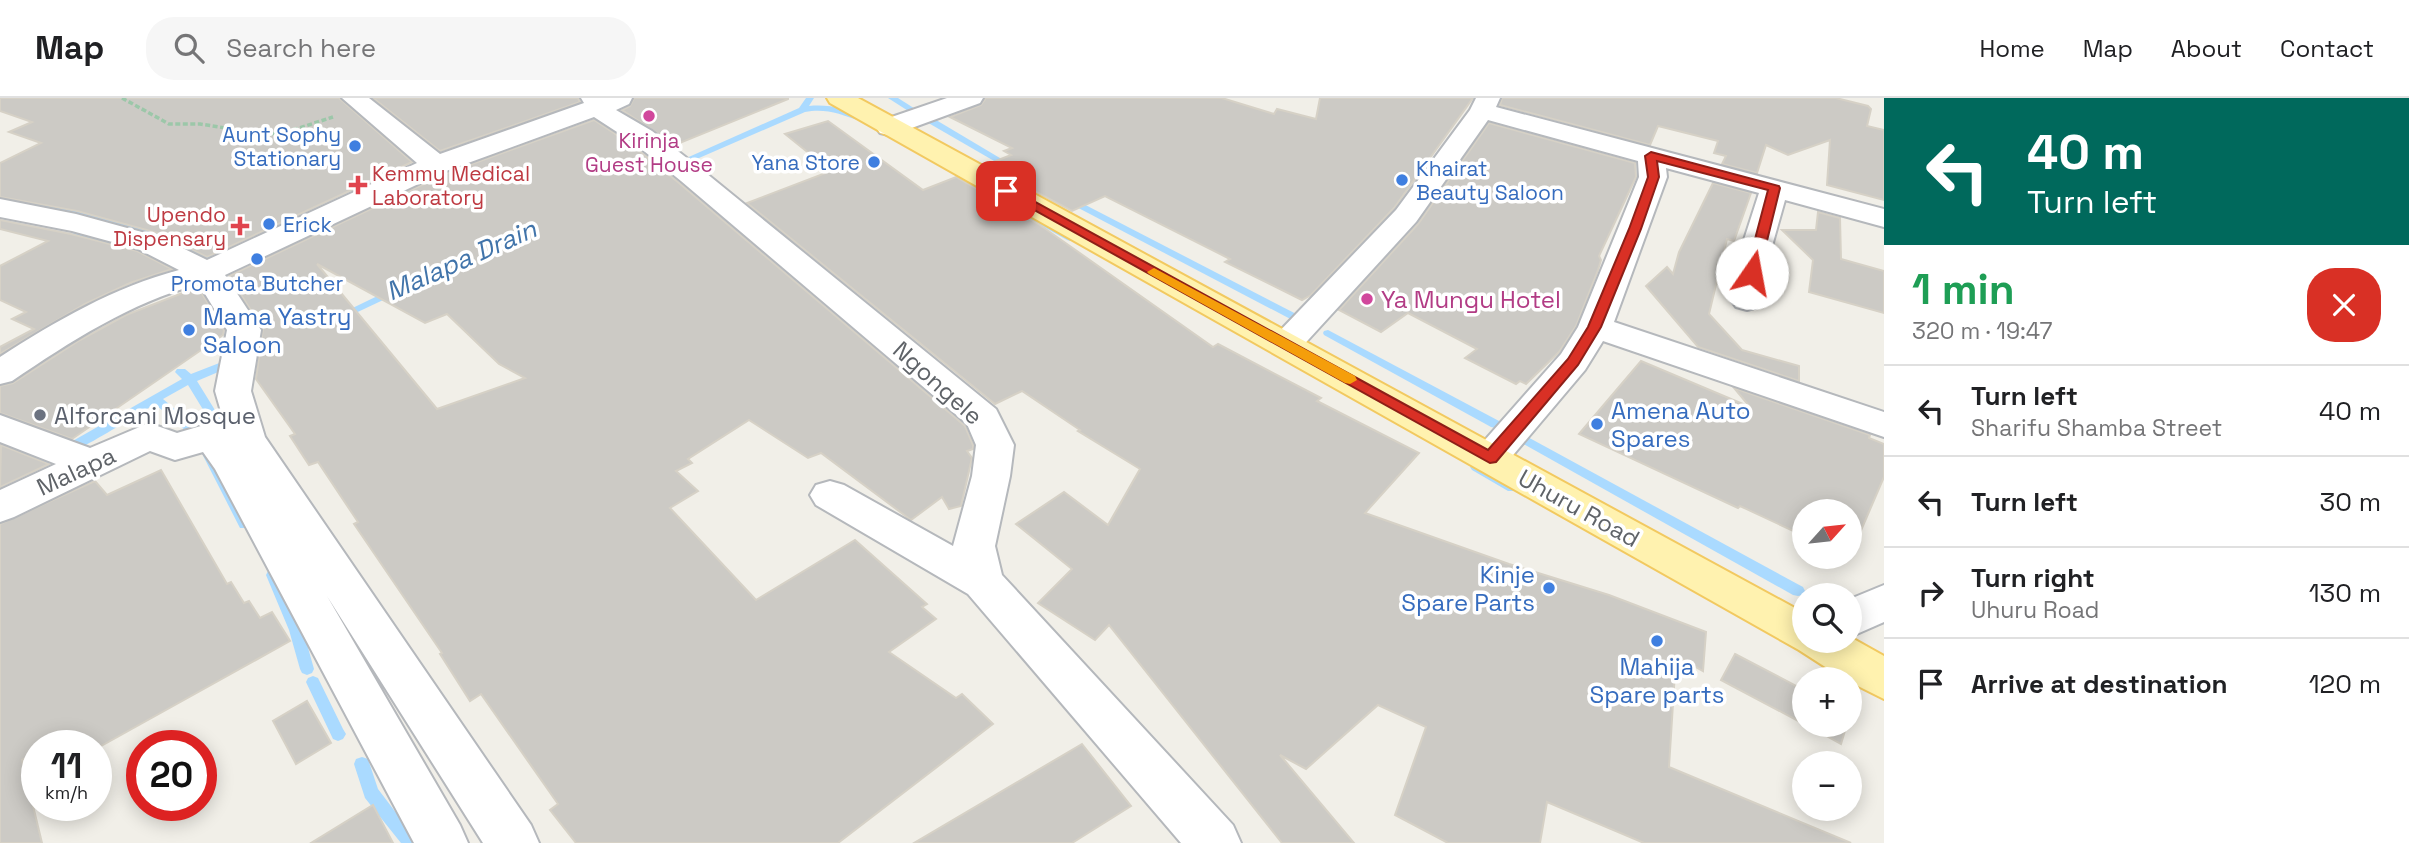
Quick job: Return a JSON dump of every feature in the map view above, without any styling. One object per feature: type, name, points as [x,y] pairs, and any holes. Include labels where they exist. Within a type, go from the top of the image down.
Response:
[{"type":"main road","name":"Uhuru Road","points":[[839,98],[1792,627]]},
{"type":"main road","points":[[1839,653],[1884,679]]},
{"type":"street","points":[[889,127],[971,98]]},
{"type":"street","points":[[0,373],[68,328],[159,285],[207,272],[436,165],[606,100]]},
{"type":"street","name":"Ngongele","points":[[606,100],[605,114],[643,137],[691,174],[983,418],[995,445],[991,476],[974,546],[983,582],[1214,843]]},
{"type":"street","points":[[359,102],[436,165]]},
{"type":"street","points":[[1286,344],[1406,216],[1485,104],[1651,156],[1884,218]]},
{"type":"street","points":[[1490,458],[1573,362],[1595,327],[1653,177],[1651,156]]},
{"type":"street","points":[[1747,300],[1757,246],[1774,188]]},
{"type":"street","points":[[0,208],[76,223],[149,243],[207,272],[244,330],[233,391],[218,446],[442,843]]},
{"type":"street","points":[[1595,327],[1884,425]]},
{"type":"street","points":[[16,434],[80,459]]},
{"type":"street","name":"Malapa","points":[[0,507],[149,436],[175,447],[218,446]]},
{"type":"street","points":[[218,446],[513,843]]},
{"type":"street","points":[[830,495],[983,582]]},
{"type":"street","points":[[1862,613],[1884,602]]},
{"type":"path","points":[[122,98],[169,124],[200,124],[232,129],[257,138],[296,129],[359,102]]},
{"type":"building","points":[[0,98],[339,98],[412,162],[207,257],[161,234],[77,211],[0,197],[0,163],[41,143],[9,132],[32,122],[0,111]]},
{"type":"building","points":[[373,98],[578,98],[580,102],[440,151]]},
{"type":"building","points":[[634,98],[788,99],[675,145],[622,110],[630,106]]},
{"type":"building","points":[[986,98],[1222,98],[1274,114],[1277,109],[1316,119],[1320,98],[1473,98],[1394,208],[1311,295],[1302,300],[1225,262],[1230,259],[1105,196],[1072,211],[986,165],[1011,155],[1004,151],[1012,148],[950,117],[981,105]]},
{"type":"building","points":[[1502,98],[1836,98],[1868,106],[1871,109],[1867,126],[1884,130],[1884,200],[1827,185],[1830,140],[1788,155],[1766,145],[1757,173],[1722,164],[1726,156],[1714,153],[1718,141],[1658,126],[1650,145],[1500,105]]},
{"type":"building","points":[[594,120],[632,145],[679,183],[965,426],[973,449],[967,451],[972,458],[961,506],[949,509],[942,497],[911,520],[821,453],[808,458],[749,420],[688,459],[692,463],[676,471],[698,491],[670,508],[756,600],[855,540],[927,604],[922,607],[936,619],[889,652],[956,698],[962,694],[993,724],[838,843],[576,843],[550,810],[558,804],[481,694],[470,701],[440,654],[442,653],[354,524],[358,522],[318,462],[309,465],[290,436],[295,434],[256,379],[263,329],[229,276],[447,173]],"holes":[[[317,264],[425,323],[447,314],[499,364],[525,378],[437,409]]]},
{"type":"building","points":[[828,121],[923,190],[956,177],[1040,225],[1213,347],[1218,344],[1321,398],[1317,401],[1419,453],[1365,513],[1509,564],[1609,595],[1706,632],[1703,671],[1676,656],[1669,767],[1792,818],[1792,821],[1798,821],[1851,843],[1644,843],[1547,802],[1540,843],[1448,843],[1395,815],[1426,727],[1378,705],[1306,769],[1280,755],[1354,843],[1282,843],[1109,625],[1095,640],[1038,603],[1072,569],[1016,524],[1064,492],[1108,525],[1140,469],[1078,431],[1080,430],[1022,391],[995,404],[747,203],[831,171],[785,134]]},
{"type":"building","points":[[1489,123],[1635,163],[1636,177],[1599,256],[1601,260],[1598,270],[1576,326],[1559,352],[1526,384],[1520,381],[1516,384],[1465,358],[1477,349],[1408,313],[1381,332],[1339,310],[1418,224]]},
{"type":"building","points":[[1713,183],[1751,193],[1734,241],[1727,239],[1709,314],[1742,350],[1799,366],[1799,381],[1698,347],[1646,286],[1667,267],[1673,274],[1679,252]]},
{"type":"building","points":[[1818,212],[1840,218],[1841,259],[1884,271],[1884,313],[1809,292],[1813,260],[1782,230],[1816,230]]},
{"type":"building","points":[[0,220],[137,251],[172,269],[130,283],[85,304],[0,354],[0,347],[34,329],[12,319],[26,312],[0,300],[0,266],[48,241],[0,229]]},
{"type":"building","points":[[198,287],[224,330],[223,335],[72,439],[0,413],[0,386],[13,383],[80,340],[126,315]]},
{"type":"building","points":[[1641,361],[1750,407],[1734,388],[1870,435],[1869,438],[1884,444],[1884,477],[1862,528],[1862,499],[1792,499],[1792,530],[1579,434]]},
{"type":"building","points":[[1,445],[49,464],[0,487]]},
{"type":"building","points":[[161,470],[227,584],[231,582],[244,603],[249,601],[260,618],[272,612],[290,641],[112,740],[112,730],[21,730],[21,821],[37,821],[42,843],[0,843],[0,524],[95,481],[107,495]]},
{"type":"building","points":[[1735,654],[1792,684],[1792,718],[1721,680]]},
{"type":"building","points":[[307,701],[331,743],[296,764],[273,721]]},
{"type":"building","points":[[1828,737],[1843,737],[1841,744]]},
{"type":"building","points":[[1082,744],[1131,806],[1072,843],[914,843]]},
{"type":"building","points":[[373,805],[393,843],[311,843]]},
{"type":"waterway","points":[[341,98],[360,113]]},
{"type":"waterway","name":"Malapa Drain","points":[[802,110],[810,98]]},
{"type":"waterway","points":[[892,98],[916,112]]},
{"type":"waterway","points":[[802,110],[832,109],[860,119]]},
{"type":"waterway","name":"Malapa Drain","points":[[650,176],[802,110]]},
{"type":"waterway","points":[[928,119],[1011,167]]},
{"type":"waterway","points":[[967,180],[1070,238]]},
{"type":"waterway","points":[[0,196],[107,219],[160,236],[209,257]]},
{"type":"waterway","points":[[1070,200],[1302,321]]},
{"type":"waterway","points":[[75,231],[155,260]]},
{"type":"waterway","points":[[188,288],[218,315]]},
{"type":"waterway","name":"Malapa Drain","points":[[341,316],[394,291]]},
{"type":"waterway","points":[[1328,333],[1495,424]]},
{"type":"waterway","name":"Malapa Drain","points":[[190,379],[276,344]]},
{"type":"waterway","points":[[181,372],[190,379]]},
{"type":"waterway","name":"Malapa Drain","points":[[44,458],[46,461],[63,452],[190,379]]},
{"type":"waterway","points":[[190,379],[228,441]]},
{"type":"waterway","points":[[156,399],[199,436],[245,525]]},
{"type":"waterway","points":[[1522,438],[1792,588]]},
{"type":"waterway","points":[[0,447],[44,458]]},
{"type":"waterway","name":"Malapa Drain","points":[[0,483],[44,458]]},
{"type":"waterway","points":[[1476,467],[1512,488]]},
{"type":"waterway","points":[[273,575],[296,630],[307,669]]},
{"type":"waterway","points":[[313,682],[338,734]]},
{"type":"waterway","points":[[362,764],[371,793],[411,843]]},
{"type":"slow traffic","points":[[1154,272],[1350,380]]},
{"type":"place","name":"Kirinja Guest House","points":[[649,116]]},
{"type":"place","name":"Aunt Sophy Stationary","points":[[355,146]]},
{"type":"place","name":"Yana Store","points":[[874,162]]},
{"type":"place","name":"Khairat Beauty Saloon","points":[[1402,180]]},
{"type":"place","name":"Kemmy Medical Laboratory","points":[[358,185]]},
{"type":"place","name":"Erick","points":[[269,224]]},
{"type":"place","name":"Upendo Dispensary","points":[[240,226]]},
{"type":"place","name":"Promota Butcher","points":[[257,259]]},
{"type":"place","name":"Ya Mungu Hotel","points":[[1367,299]]},
{"type":"place","name":"Mama Yastry Saloon","points":[[189,330]]},
{"type":"place","name":"Alforcani Mosque","points":[[40,415]]},
{"type":"place","name":"Amena Auto Spares","points":[[1597,424]]},
{"type":"place","name":"Kinje Spare Parts","points":[[1549,588]]},
{"type":"place","name":"Mahija Spare parts","points":[[1657,641]]},
{"type":"route","points":[[1006,191],[1490,458],[1573,362],[1595,327],[1653,177],[1651,156],[1774,188],[1752,273]]}]
